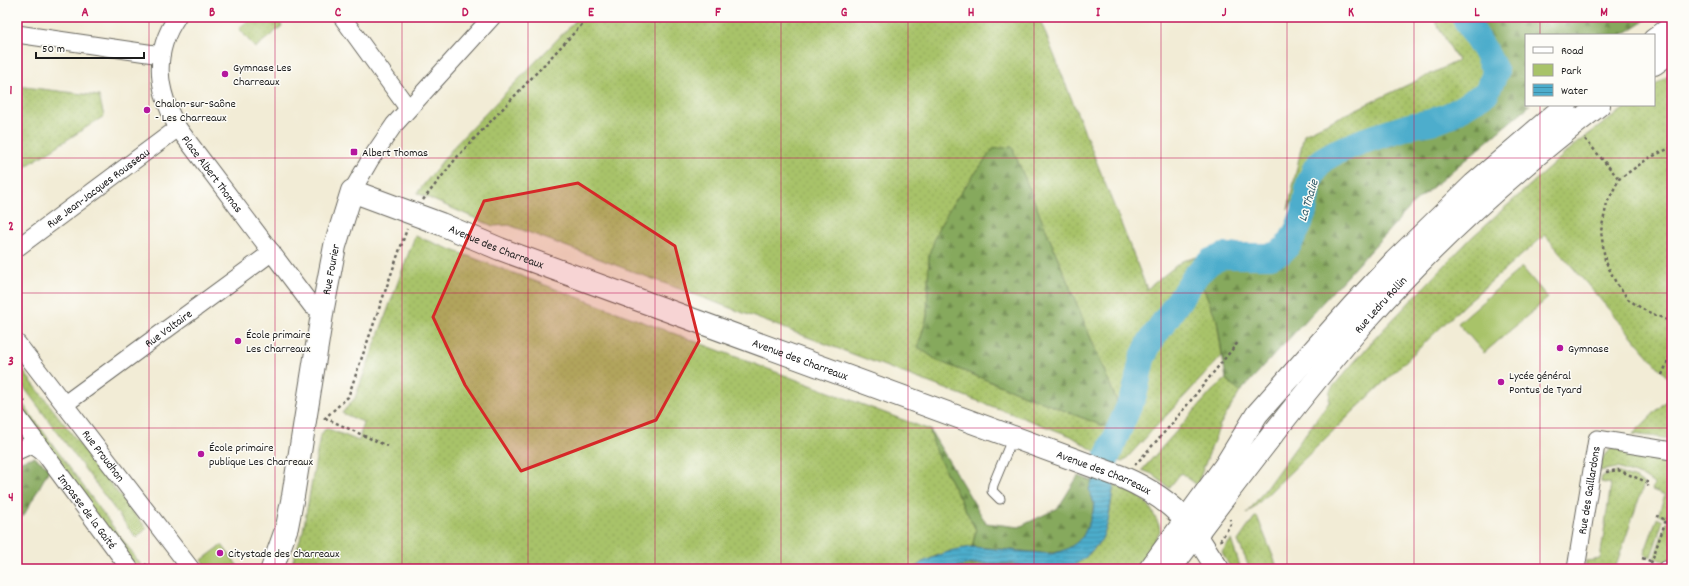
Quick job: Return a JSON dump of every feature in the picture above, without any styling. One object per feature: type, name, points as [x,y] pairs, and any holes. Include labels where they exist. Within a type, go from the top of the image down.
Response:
[{"type":"main road","points":[[1655,39],[1672,27]]},
{"type":"main road","points":[[1655,63],[1672,51]]},
{"type":"main road","name":"Rue Ledru Rollin","points":[[1190,528],[1257,414],[1395,261],[1474,184],[1565,106]]},
{"type":"main road","name":"Rue Ledru Rollin","points":[[1190,528],[1368,318],[1446,237],[1488,197],[1598,106]]},
{"type":"main road","name":"Avenue des Charreaux","points":[[352,191],[410,212],[508,252],[1014,436],[1125,478],[1157,496],[1190,528],[1214,563]]},
{"type":"main road","name":"Rue Fourier","points":[[272,569],[287,527],[323,308],[335,246],[352,191]]},
{"type":"main road","points":[[1150,569],[1190,528]]},
{"type":"main road","points":[[1170,569],[1190,528]]},
{"type":"street","name":"Place Albert Thomas","points":[[177,17],[171,26],[161,55],[160,83],[170,114],[178,128],[312,306],[323,308]]},
{"type":"street","points":[[342,17],[408,108]]},
{"type":"street","name":"Rue Fourier","points":[[352,191],[384,136],[492,17]]},
{"type":"street","points":[[17,34],[161,55]]},
{"type":"street","name":"Rue Jean-Jacques Rousseau","points":[[17,248],[178,128]]},
{"type":"street","name":"Rue Voltaire","points":[[65,404],[272,252]]},
{"type":"street","name":"Rue Proudhon","points":[[17,343],[191,569]]},
{"type":"street","name":"Impasse de la Gaité","points":[[17,416],[130,569]]},
{"type":"street","name":"Rue des Gaillardons","points":[[1576,569],[1597,439],[1672,451]]},
{"type":"street","name":"Impasse de la Gaité","points":[[17,451],[30,445],[45,454]]},
{"type":"lane","points":[[1000,499],[992,491],[993,485],[1014,436]]},
{"type":"path","points":[[420,204],[458,156],[589,17]]},
{"type":"path","points":[[1581,135],[1619,180]]},
{"type":"path","points":[[1672,147],[1650,158],[1619,180],[1607,203],[1601,231],[1605,260],[1616,283],[1629,300],[1646,311],[1672,322]]},
{"type":"path","points":[[322,421],[348,397],[408,226]]},
{"type":"path","points":[[1125,478],[1136,463],[1170,426],[1240,340]]},
{"type":"path","points":[[1662,375],[1672,354]]},
{"type":"path","points":[[325,418],[387,446]]},
{"type":"path","points":[[1591,479],[1598,474],[1618,470],[1650,483],[1648,486]]},
{"type":"path","points":[[1649,569],[1666,520],[1657,516]]},
{"type":"path","points":[[1214,563],[1231,524],[1230,517]]},
{"type":"highlighted area","points":[[578,183],[675,246],[699,341],[656,420],[521,471],[465,385],[433,317],[484,201]]},
{"type":"green space","points":[[253,17],[275,17],[282,26],[255,48],[239,28]]},
{"type":"green space","points":[[579,17],[1039,17],[1147,289],[1182,261],[1197,257],[1140,338],[1134,355],[1131,382],[1120,409],[1012,148],[993,149],[951,206],[929,256],[927,317],[918,347],[938,361],[1111,429],[1099,454],[1071,436],[509,225],[493,226],[417,193],[456,144]]},
{"type":"green space","points":[[1433,17],[1455,17],[1488,70],[1480,84],[1458,100],[1434,112],[1332,144],[1315,156],[1288,210],[1304,134],[1458,61]]},
{"type":"green space","points":[[1472,17],[1650,17],[1624,34],[1525,34],[1525,106],[1529,106],[1414,203],[1240,392],[1226,379],[1217,320],[1202,285],[1220,265],[1275,262],[1290,254],[1301,236],[1309,215],[1314,186],[1320,172],[1331,161],[1357,151],[1409,135],[1448,125],[1486,102],[1503,75],[1499,61]]},
{"type":"green space","points":[[1672,73],[1672,383],[1545,235],[1465,304],[1247,514],[1329,402],[1330,390],[1377,336],[1471,238],[1578,142],[1628,106],[1655,106],[1655,85]]},
{"type":"green space","points":[[17,86],[99,96],[104,116],[17,172]]},
{"type":"green space","points":[[1012,147],[1120,409],[1111,429],[938,361],[918,347],[927,317],[929,256],[937,231],[951,206],[993,149]]},
{"type":"green space","points":[[415,236],[930,430],[936,453],[976,530],[972,547],[934,557],[920,564],[914,569],[290,569],[303,531],[320,436],[326,428],[359,441],[363,422],[342,413],[355,398]]},
{"type":"green space","points":[[1522,267],[1548,298],[1484,353],[1458,323]]},
{"type":"green space","points":[[1202,285],[1217,320],[1222,356],[1123,462],[1115,460],[1138,404],[1148,362],[1162,339]]},
{"type":"green space","points":[[17,363],[131,510],[147,528],[136,538],[17,378]]},
{"type":"green space","points":[[1226,379],[1240,392],[1220,425],[1197,485],[1181,473],[1169,488],[1152,474],[1142,470],[1213,390]]},
{"type":"green space","points":[[1672,395],[1672,439],[1633,434]]},
{"type":"green space","points":[[17,396],[144,569],[134,569],[17,409]]},
{"type":"green space","points":[[930,430],[986,523],[1019,527],[1058,508],[1078,476],[1093,481],[1089,489],[1093,501],[1092,514],[1084,535],[1076,544],[1068,549],[1058,552],[1036,553],[972,547],[976,530],[936,453]]},
{"type":"green space","points":[[1614,448],[1672,457],[1672,564],[1654,558],[1668,519],[1658,515],[1665,495],[1652,490],[1654,484],[1644,477],[1617,468],[1600,471],[1605,454]]},
{"type":"green space","points":[[34,457],[50,468],[23,517],[17,509],[17,462]]},
{"type":"green space","points":[[1617,472],[1636,479],[1644,484],[1615,569],[1585,569],[1586,561],[1600,559],[1611,484],[1601,482],[1602,476]]},
{"type":"green space","points":[[1114,484],[1138,496],[1149,505],[1159,525],[1160,531],[1138,569],[1062,569],[1085,557],[1092,551],[1102,537],[1106,529],[1109,516]]},
{"type":"green space","points":[[1257,516],[1278,569],[1250,569],[1238,541]]},
{"type":"green space","points":[[1657,518],[1663,521],[1651,557],[1644,554]]},
{"type":"green space","points":[[1231,540],[1241,569],[1231,569],[1222,552]]},
{"type":"green space","name":"Citystade des Charreaux","points":[[222,545],[240,569],[209,569],[202,560]]},
{"type":"green space","points":[[971,564],[1011,564],[1041,569],[952,569],[949,567]]},
{"type":"water","points":[[1094,477],[1114,484],[1108,522],[1102,539],[1085,558],[1073,566],[1062,569],[1041,569],[1011,564],[971,564],[942,569],[914,569],[922,562],[953,550],[972,547],[1052,554],[1067,549],[1083,536],[1089,523],[1093,512],[1094,503],[1089,489]]},
{"type":"waterway","name":"La Thalie","points":[[1107,457],[1135,392],[1142,359],[1150,342],[1197,274],[1211,261],[1224,256],[1271,256],[1281,252],[1290,243],[1298,228],[1304,212],[1309,183],[1315,169],[1322,160],[1336,152],[1363,141],[1410,126],[1431,122],[1452,114],[1486,93],[1496,72],[1464,17]]},
{"type":"place","name":"Gymnase Les Charreaux","points":[[225,74]]},
{"type":"place","name":"Chalon-sur-Saône - Les Charreaux","points":[[147,110]]},
{"type":"place","name":"Albert Thomas","points":[[354,152]]},
{"type":"place","name":"École primaire Les Charreaux","points":[[238,341]]},
{"type":"place","name":"Gymnase","points":[[1560,348]]},
{"type":"place","name":"Lycée général Pontus de Tyard","points":[[1501,382]]},
{"type":"place","name":"École primaire publique Les Charreaux","points":[[201,454]]},
{"type":"place","name":"Citystade des Charreaux","points":[[220,553]]}]
